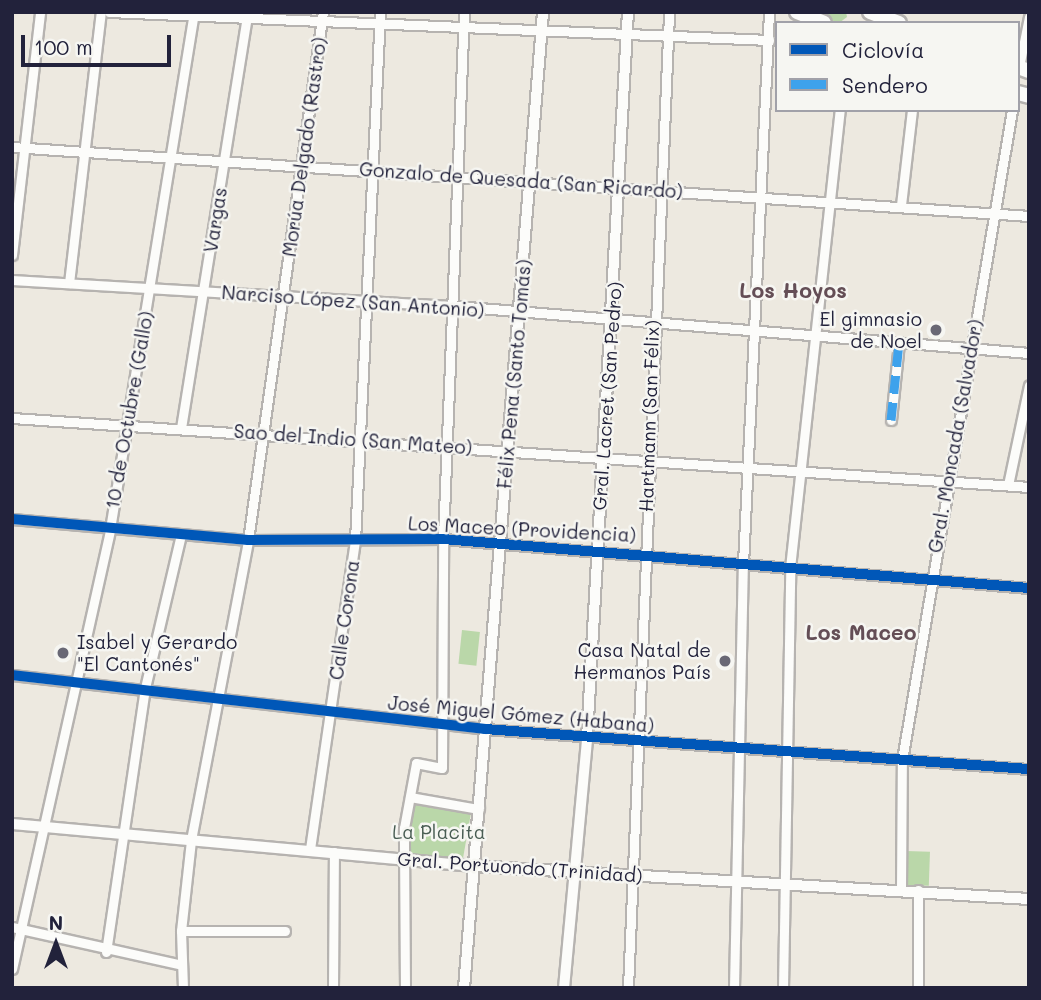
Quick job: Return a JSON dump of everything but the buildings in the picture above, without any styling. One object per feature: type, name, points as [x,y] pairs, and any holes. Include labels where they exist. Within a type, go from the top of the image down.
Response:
[{"type":"main road","points":[[797,12],[819,21]]},
{"type":"main road","points":[[870,12],[893,21]]},
{"type":"street","points":[[12,255],[40,12]]},
{"type":"street","points":[[69,283],[101,12]]},
{"type":"street","points":[[109,12],[322,17],[380,26],[769,40]]},
{"type":"street","name":"Calle Corona","points":[[310,849],[355,541],[371,303],[380,12]]},
{"type":"street","points":[[405,988],[404,860],[410,797],[416,763],[442,768],[443,539],[464,12]]},
{"type":"street","name":"Félix Pena (Santo Tomás)","points":[[464,988],[543,12]]},
{"type":"street","name":"Gral. Lacret (San Pedro)","points":[[564,988],[587,738],[597,550],[614,321],[628,12]]},
{"type":"street","name":"Hartmann (San Félix)","points":[[628,988],[646,459],[669,12]]},
{"type":"street","points":[[734,988],[743,564],[769,12]]},
{"type":"street","name":"10 de Octubre (Gallo)","points":[[12,969],[48,827],[110,529],[194,15]]},
{"type":"street","name":"Vargas","points":[[181,428],[248,16]]},
{"type":"street","name":"Morúa Delgado (Rastro)","points":[[183,988],[181,931],[191,840],[214,698],[248,540],[261,433],[322,17]]},
{"type":"street","points":[[1020,60],[1029,18]]},
{"type":"street","points":[[783,988],[782,884],[790,568],[796,470],[840,112]]},
{"type":"street","points":[[901,205],[912,112]]},
{"type":"street","name":"Gral. Moncada (Salvador)","points":[[901,889],[902,760],[930,580],[1012,112]]},
{"type":"street","name":"Gonzalo de Quesada (San Ricardo)","points":[[12,147],[459,175],[1029,216]]},
{"type":"street","name":"Narciso López (San Antonio)","points":[[12,280],[454,306],[652,325],[1029,354]]},
{"type":"street","points":[[891,419],[899,344]]},
{"type":"street","points":[[1008,485],[1029,385]]},
{"type":"street","name":"Sao del Indio (San Mateo)","points":[[12,418],[448,445],[1029,487]]},
{"type":"street","name":"Los Maceo (Providencia)","points":[[12,519],[248,540],[443,539],[502,543],[1029,588]]},
{"type":"street","points":[[106,952],[145,688],[181,535]]},
{"type":"street","name":"José Miguel Gómez (Habana)","points":[[12,675],[145,688],[329,714],[485,729],[1029,769]]},
{"type":"street","points":[[410,797],[479,809]]},
{"type":"street","name":"Gral. Portuondo (Trinidad)","points":[[12,824],[474,866],[918,890],[1029,899]]},
{"type":"street","points":[[333,988],[334,852]]},
{"type":"street","points":[[918,890],[918,988]]},
{"type":"street","points":[[12,927],[106,952],[181,965]]},
{"type":"street","points":[[181,931],[285,931]]},
{"type":"green space","points":[[809,12],[846,12],[847,17],[842,21],[834,21]]},
{"type":"green space","points":[[462,630],[480,632],[476,666],[458,664]]},
{"type":"green space","name":"La Placita","points":[[413,802],[471,812],[462,864],[404,854]]},
{"type":"green space","points":[[906,851],[930,852],[929,886],[905,885]]},
{"type":"marked path","points":[[891,420],[899,343]]},
{"type":"cycle path","points":[[12,519],[248,540],[443,539],[1029,588]]},
{"type":"cycle path","points":[[12,675],[485,729],[1029,769]]},
{"type":"place","name":"El gimnasio de Noel","points":[[936,330]]},
{"type":"place","name":"Isabel y Gerardo \"El Cantonés\"","points":[[63,653]]},
{"type":"place","name":"Casa Natal de Hermanos País","points":[[725,661]]},
{"type":"district","name":"Los Hoyos","points":[[793,290]]},
{"type":"district","name":"Los Maceo","points":[[861,632]]}]
